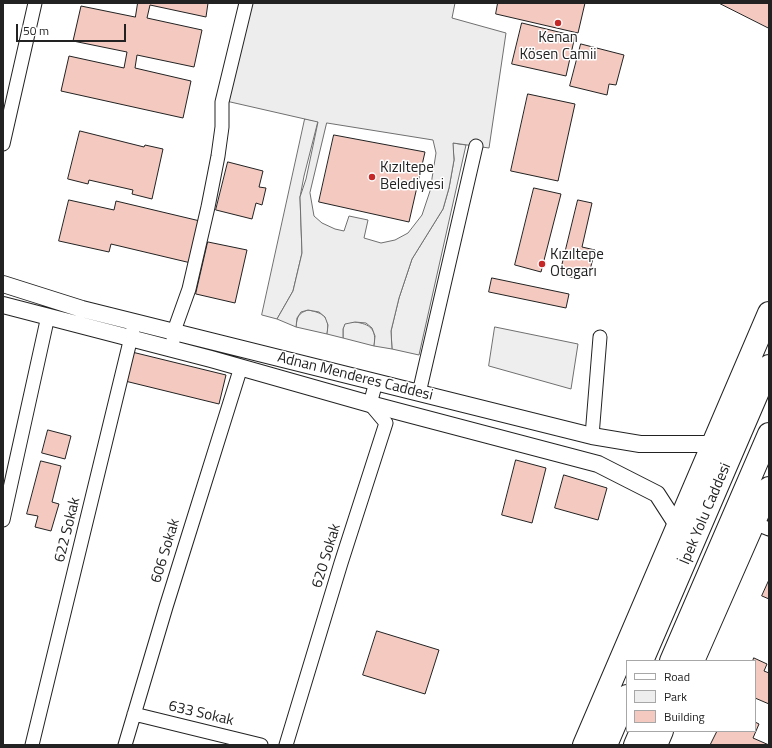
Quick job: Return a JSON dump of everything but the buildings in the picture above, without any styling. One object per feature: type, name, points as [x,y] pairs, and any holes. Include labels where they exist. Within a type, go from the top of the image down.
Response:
[{"type":"highway","points":[[584,745],[769,313]]},
{"type":"highway","name":"İpek Yolu Caddesi","points":[[642,660],[769,366]]},
{"type":"highway","name":"İpek Yolu Caddesi","points":[[671,660],[769,434]]},
{"type":"highway","points":[[694,660],[762,526],[769,488]]},
{"type":"highway","points":[[606,745],[626,698]]},
{"type":"highway","points":[[634,745],[640,732]]},
{"type":"highway","points":[[656,745],[662,732]]},
{"type":"street","points":[[3,144],[35,3]]},
{"type":"street","points":[[171,349],[174,331],[189,289],[208,207],[222,127],[222,102],[246,3]]},
{"type":"street","points":[[419,393],[476,146]]},
{"type":"street","name":"Adnan Menderes Caddesi","points":[[3,284],[82,309],[592,436],[640,444],[712,444]]},
{"type":"street","name":"Adnan Menderes Caddesi","points":[[3,305],[241,367],[370,404],[598,464],[657,494],[678,525]]},
{"type":"street","points":[[3,520],[48,316]]},
{"type":"street","name":"622 Sokak","points":[[32,745],[135,322]]},
{"type":"street","points":[[592,436],[600,337]]},
{"type":"street","name":"606 Sokak","points":[[124,745],[241,367]]},
{"type":"street","points":[[370,404],[376,382]]},
{"type":"street","name":"620 Sokak","points":[[286,745],[341,563],[386,423],[370,404]]},
{"type":"street","name":"633 Sokak","points":[[134,714],[261,745]]},
{"type":"green space","points":[[305,119],[318,121],[300,197],[302,253],[293,291],[277,319],[262,315]]},
{"type":"green space","points":[[453,143],[466,145],[419,355],[392,349],[391,331],[399,298],[412,259],[443,209],[449,188],[454,160]]},
{"type":"green space","points":[[308,310],[322,314],[325,317],[328,324],[327,334],[296,327],[299,316]]},
{"type":"green space","points":[[355,322],[365,324],[371,328],[375,340],[374,346],[343,338],[345,323]]},
{"type":"green space","points":[[495,327],[578,344],[571,389],[489,366]]},
{"type":"shaded area","points":[[249,3],[455,3],[452,18],[506,33],[489,148],[453,143],[454,160],[449,188],[443,209],[412,259],[399,298],[391,331],[392,349],[374,346],[375,336],[372,328],[366,323],[355,322],[345,324],[343,329],[343,338],[327,334],[328,325],[325,317],[319,312],[308,310],[301,312],[297,318],[296,327],[277,319],[293,291],[302,253],[300,197],[306,179],[318,122],[226,101]],"holes":[[[327,123],[433,140],[436,153],[430,191],[422,215],[408,233],[395,240],[381,243],[364,238],[368,220],[349,216],[344,231],[322,223],[314,216],[310,193]]]},
{"type":"place","name":"Kenan Kösen Camii","points":[[558,23]]},
{"type":"place","name":"Kızıltepe Belediyesi","points":[[372,177]]},
{"type":"place","name":"Kızıltepe Otogarı","points":[[542,264]]}]
